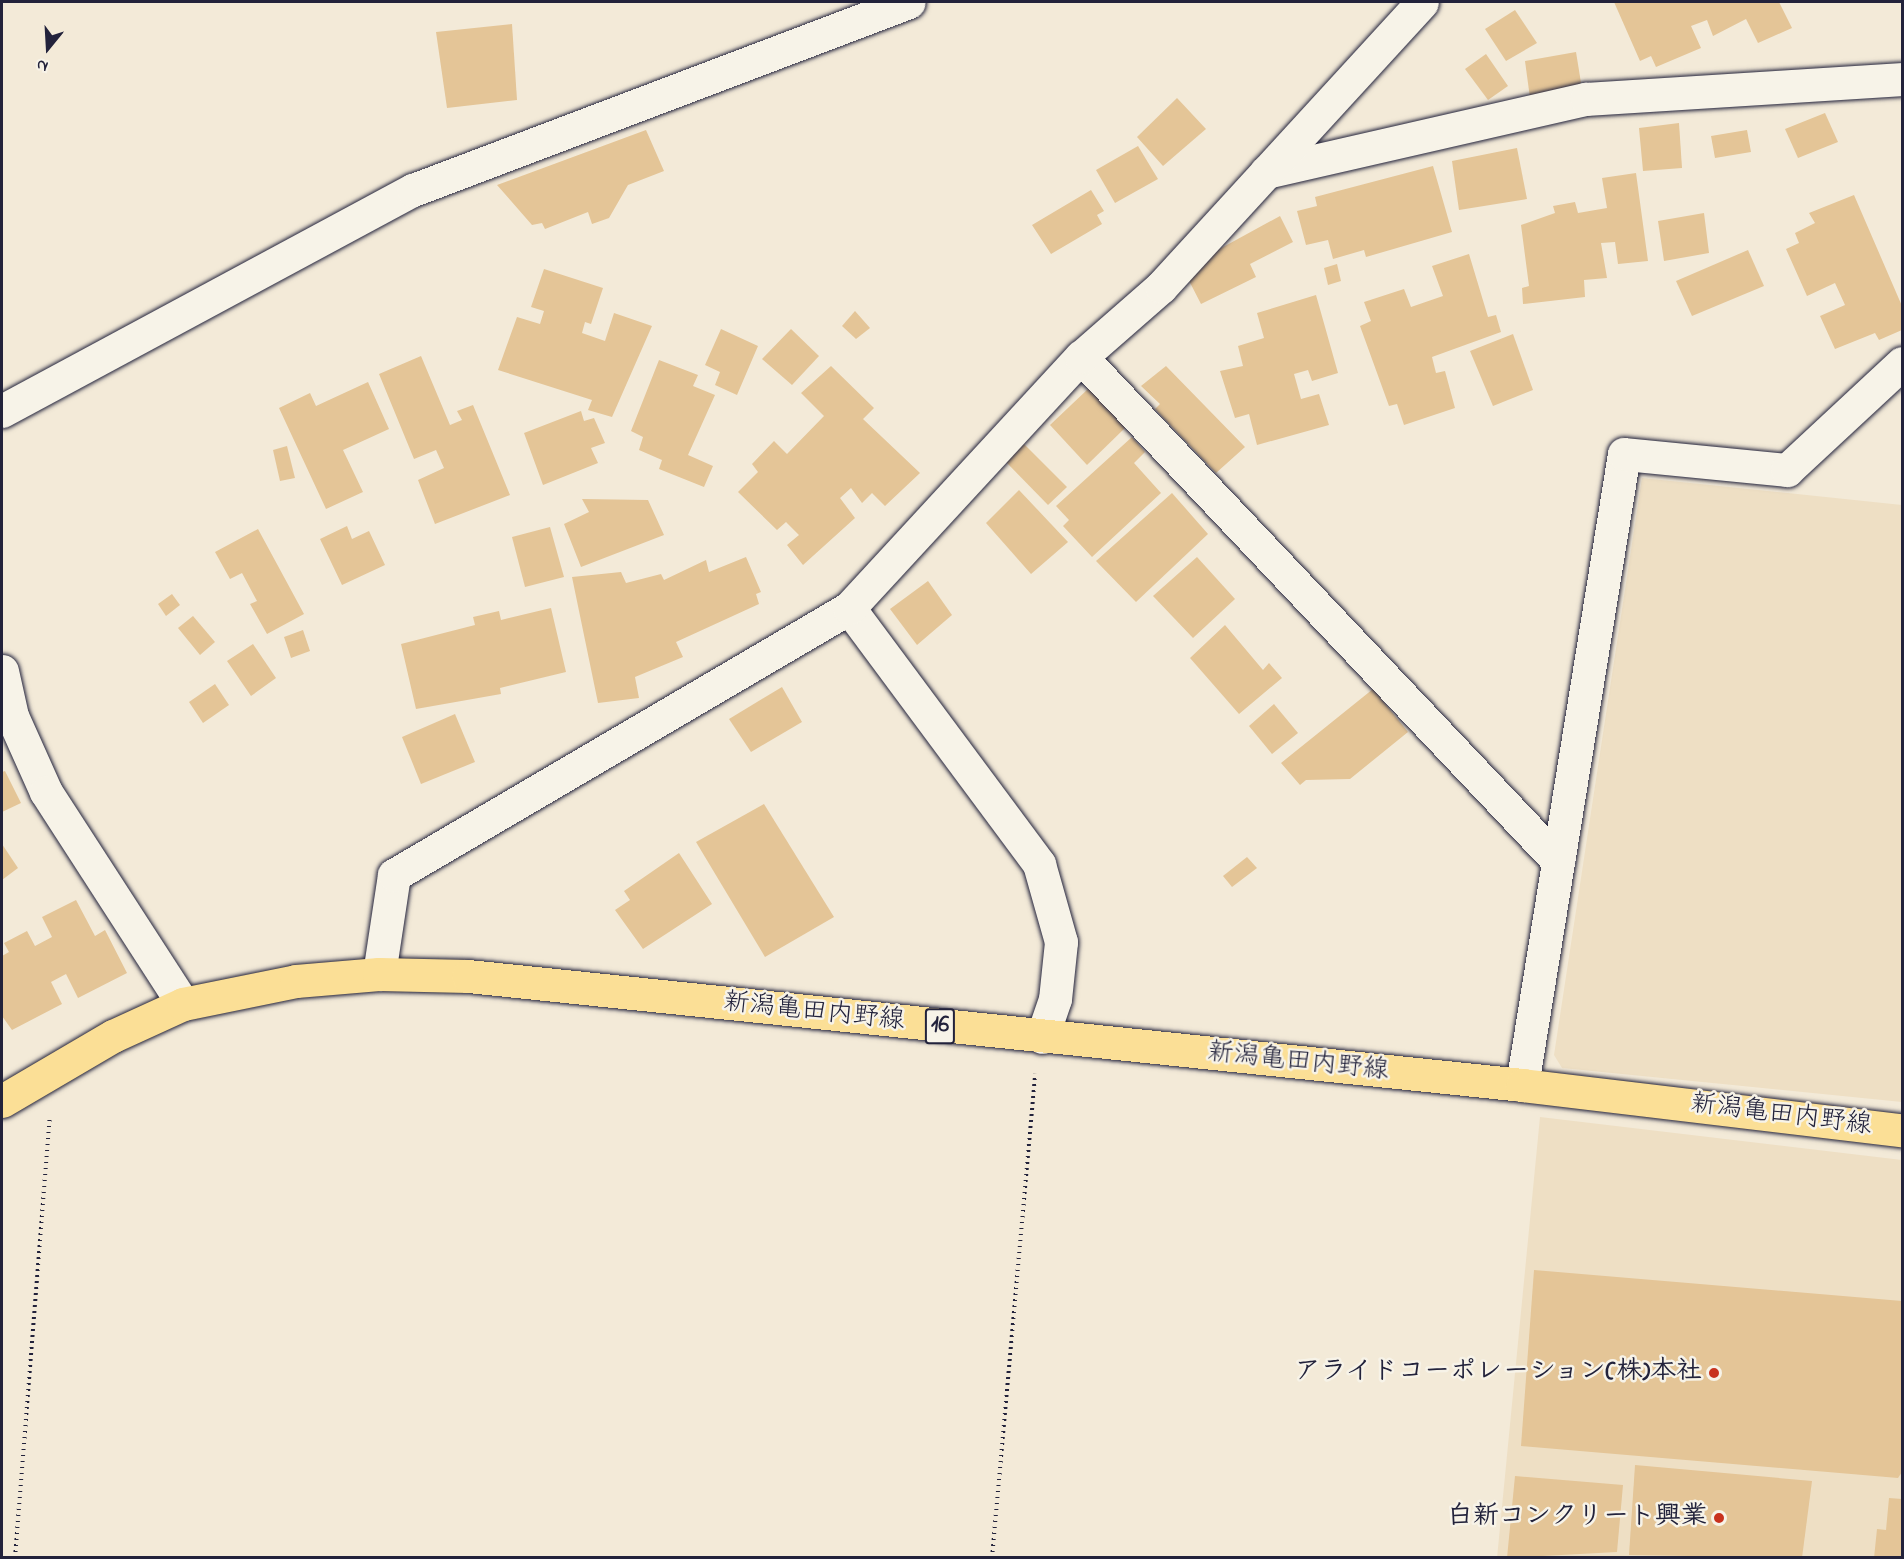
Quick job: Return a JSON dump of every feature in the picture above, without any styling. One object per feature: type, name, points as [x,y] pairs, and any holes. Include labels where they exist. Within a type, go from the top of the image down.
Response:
[{"type":"main road","name":"新潟亀田内野線","points":[[2,1101],[36,1084],[113,1036],[183,1004],[296,981],[379,974],[468,976],[1522,1085],[1902,1130]]},
{"type":"street","points":[[2,411],[413,190],[909,2]]},
{"type":"street","points":[[379,974],[394,875],[849,608],[1081,357],[1161,287],[1422,2]]},
{"type":"street","points":[[1266,172],[1586,99],[1902,79]]},
{"type":"street","points":[[1081,357],[1558,861]]},
{"type":"street","points":[[1522,1085],[1624,454],[1787,470],[1902,363]]},
{"type":"street","points":[[849,608],[1039,864],[1061,942],[1055,999],[1042,1037]]},
{"type":"street","points":[[2,671],[12,716],[46,792],[183,1004]]},
{"type":"path","points":[[993,1557],[1033,1089],[1042,1037]]},
{"type":"path","points":[[15,1557],[52,1123],[36,1084]]},
{"type":"shaded area","points":[[1642,478],[1902,505],[1902,1102],[1562,1068],[1554,1055]]},
{"type":"shaded area","points":[[1540,1117],[1902,1160],[1902,1557],[1497,1558]]},
{"type":"building","points":[[1614,2],[1779,2],[1792,28],[1758,43],[1746,19],[1713,36],[1707,20],[1691,26],[1701,48],[1656,67],[1651,56],[1640,61]]},
{"type":"building","points":[[1515,10],[1537,43],[1506,61],[1485,29]]},
{"type":"building","points":[[512,24],[517,100],[447,108],[436,32]]},
{"type":"building","points":[[1576,52],[1582,89],[1530,98],[1525,61]]},
{"type":"building","points":[[1486,54],[1508,86],[1488,100],[1465,69]]},
{"type":"building","points":[[1177,98],[1206,129],[1163,166],[1137,137]]},
{"type":"building","points":[[1825,113],[1838,142],[1798,158],[1785,129]]},
{"type":"building","points":[[1679,123],[1682,168],[1643,171],[1639,128]]},
{"type":"building","points":[[646,130],[664,171],[628,185],[609,218],[592,224],[588,212],[545,229],[542,223],[532,225],[497,185]]},
{"type":"building","points":[[1747,130],[1751,152],[1715,158],[1711,136]]},
{"type":"building","points":[[1138,146],[1158,179],[1115,203],[1096,170]]},
{"type":"building","points":[[1517,148],[1527,199],[1459,210],[1452,161]]},
{"type":"building","points":[[1433,166],[1452,232],[1366,257],[1364,250],[1333,259],[1328,240],[1306,245],[1297,211],[1317,206],[1315,197]]},
{"type":"building","points":[[1636,173],[1648,261],[1618,264],[1615,242],[1601,243],[1607,278],[1584,280],[1585,297],[1523,304],[1522,288],[1529,286],[1521,225],[1555,213],[1553,206],[1575,202],[1578,213],[1607,208],[1602,178]]},
{"type":"building","points":[[1091,190],[1104,211],[1097,215],[1102,224],[1051,254],[1032,225]]},
{"type":"building","points":[[1854,195],[1902,306],[1902,330],[1879,340],[1875,333],[1835,349],[1820,316],[1845,305],[1835,283],[1807,296],[1786,249],[1799,243],[1795,233],[1815,223],[1809,213]]},
{"type":"building","points":[[1704,213],[1709,253],[1664,261],[1658,221]]},
{"type":"building","points":[[1280,216],[1293,242],[1250,264],[1256,277],[1201,304],[1183,269]]},
{"type":"building","points":[[1748,250],[1764,286],[1692,316],[1676,281]]},
{"type":"building","points":[[1469,254],[1488,317],[1496,315],[1501,332],[1432,357],[1436,373],[1445,371],[1455,408],[1404,425],[1397,404],[1389,406],[1360,326],[1371,321],[1364,302],[1404,289],[1411,307],[1443,296],[1432,266]]},
{"type":"building","points":[[1337,264],[1341,281],[1328,285],[1324,268]]},
{"type":"building","points":[[544,269],[603,288],[591,324],[585,322],[582,333],[605,341],[614,313],[652,326],[612,417],[588,410],[592,400],[498,370],[517,317],[540,324],[544,311],[531,307]]},
{"type":"building","points":[[1316,295],[1338,373],[1312,381],[1308,370],[1294,374],[1301,399],[1319,394],[1329,425],[1257,445],[1249,414],[1235,418],[1220,371],[1243,366],[1238,346],[1264,338],[1257,313]]},
{"type":"building","points":[[855,311],[870,328],[856,339],[842,326]]},
{"type":"building","points":[[721,329],[758,346],[737,395],[715,385],[720,372],[705,365]]},
{"type":"building","points":[[791,329],[819,356],[792,385],[762,359]]},
{"type":"building","points":[[1513,334],[1533,390],[1493,406],[1470,351]]},
{"type":"building","points":[[421,356],[450,425],[462,420],[457,411],[473,405],[510,495],[435,524],[418,480],[444,468],[436,450],[414,459],[379,374]]},
{"type":"building","points":[[659,360],[698,375],[693,386],[715,395],[688,455],[713,466],[704,487],[659,469],[662,460],[639,450],[643,437],[631,431]]},
{"type":"building","points":[[831,366],[874,408],[863,419],[920,473],[885,506],[872,493],[862,503],[851,488],[840,498],[855,518],[803,565],[787,545],[799,535],[786,522],[777,530],[738,492],[758,472],[752,464],[774,441],[787,454],[824,416],[801,393]]},
{"type":"building","points":[[1166,366],[1245,447],[1216,473],[1155,409],[1160,404],[1141,386]]},
{"type":"building","points":[[368,382],[389,429],[343,450],[363,492],[326,509],[279,408],[310,393],[316,406]]},
{"type":"building","points":[[1089,388],[1126,427],[1087,465],[1050,425]]},
{"type":"building","points":[[581,411],[584,421],[594,418],[605,443],[591,448],[598,463],[543,485],[524,433]]},
{"type":"building","points":[[1132,437],[1145,452],[1134,463],[1161,493],[1092,557],[1063,526],[1069,520],[1056,506]]},
{"type":"building","points":[[1024,444],[1067,487],[1048,505],[1006,462]]},
{"type":"building","points":[[287,446],[295,478],[280,481],[273,450]]},
{"type":"building","points":[[1019,490],[1068,542],[1031,574],[986,523]]},
{"type":"building","points":[[1172,493],[1208,534],[1136,602],[1096,561]]},
{"type":"building","points":[[582,499],[648,500],[664,535],[581,567],[564,524],[589,512]]},
{"type":"building","points":[[347,526],[352,539],[369,531],[385,565],[342,585],[320,539]]},
{"type":"building","points":[[550,527],[564,577],[525,587],[512,537]]},
{"type":"building","points":[[258,529],[304,614],[267,634],[250,604],[257,601],[242,573],[230,579],[215,552]]},
{"type":"building","points":[[746,557],[761,592],[756,594],[759,604],[676,642],[683,657],[635,677],[639,698],[598,703],[572,577],[621,572],[626,583],[661,574],[664,580],[706,560],[709,572]]},
{"type":"building","points":[[1197,557],[1235,599],[1193,638],[1153,596]]},
{"type":"building","points":[[928,581],[952,615],[917,645],[890,609]]},
{"type":"building","points":[[172,594],[180,605],[166,616],[158,604]]},
{"type":"building","points":[[551,608],[566,672],[500,688],[501,694],[416,709],[401,644],[475,625],[473,617],[499,611],[501,620]]},
{"type":"building","points":[[193,616],[215,642],[200,655],[178,628]]},
{"type":"building","points":[[1225,625],[1263,670],[1269,663],[1282,678],[1239,714],[1190,658]]},
{"type":"building","points":[[303,630],[310,651],[291,658],[284,637]]},
{"type":"building","points":[[253,644],[276,678],[251,696],[227,661]]},
{"type":"building","points":[[215,684],[229,705],[203,723],[189,702]]},
{"type":"building","points":[[782,687],[802,722],[751,752],[729,719]]},
{"type":"building","points":[[1373,689],[1408,732],[1350,779],[1306,780],[1300,785],[1281,763]]},
{"type":"building","points":[[1274,704],[1298,733],[1272,754],[1249,726]]},
{"type":"building","points":[[455,714],[475,762],[421,784],[402,737]]},
{"type":"building","points":[[5,771],[21,803],[2,812],[2,772]]},
{"type":"building","points":[[764,804],[834,917],[765,957],[696,842]]},
{"type":"building","points":[[2,844],[18,868],[2,880]]},
{"type":"building","points":[[679,853],[712,904],[643,949],[615,910],[630,900],[624,891]]},
{"type":"building","points":[[1247,857],[1257,868],[1232,887],[1223,876]]},
{"type":"building","points":[[76,900],[95,936],[105,930],[127,973],[78,998],[66,974],[51,982],[62,1004],[12,1030],[2,1016],[2,956],[9,952],[4,943],[27,931],[35,946],[52,937],[42,917]]},
{"type":"building","name":"アライドコーポレーション(株)本社","points":[[1534,1270],[1902,1301],[1902,1472],[1898,1478],[1521,1446]]},
{"type":"building","name":"白新コンクリート興業","points":[[1635,1465],[1812,1481],[1802,1558],[1629,1555]]},
{"type":"building","points":[[1515,1476],[1623,1485],[1617,1552],[1507,1558]]},
{"type":"building","points":[[1889,1498],[1902,1499],[1902,1558],[1874,1558],[1877,1529],[1886,1530]]},
{"type":"place","name":"アライドコーポレーション(株)本社","points":[[1714,1373]]},
{"type":"place","name":"白新コンクリート興業","points":[[1719,1518]]}]
